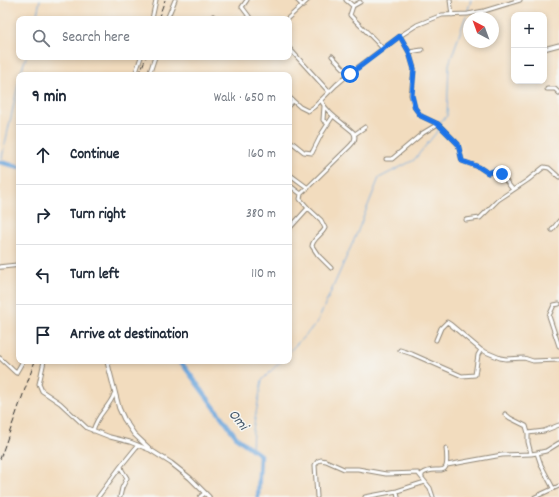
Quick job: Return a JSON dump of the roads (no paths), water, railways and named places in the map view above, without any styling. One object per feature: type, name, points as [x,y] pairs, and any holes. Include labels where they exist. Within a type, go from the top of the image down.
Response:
[{"type":"main road","points":[[0,267],[16,265]]},
{"type":"main road","points":[[108,364],[114,394],[127,424],[138,438],[152,451],[171,463],[190,478],[209,497]]},
{"type":"street","points":[[153,16],[156,0]]},
{"type":"street","points":[[168,16],[175,0]]},
{"type":"street","points":[[247,0],[242,6],[249,16]]},
{"type":"street","points":[[297,0],[303,6]]},
{"type":"street","points":[[291,16],[308,0]]},
{"type":"street","points":[[346,0],[353,6]]},
{"type":"street","points":[[450,0],[452,15]]},
{"type":"street","points":[[293,101],[308,111],[312,109],[320,100],[350,74],[400,36],[417,25],[432,18],[442,15],[484,11],[520,0]]},
{"type":"street","points":[[360,2],[353,6],[350,15],[375,39],[383,49]]},
{"type":"street","points":[[400,36],[409,52],[414,69],[412,95],[415,108],[421,116],[438,124],[458,144],[462,161],[479,167],[488,173],[496,170],[498,171],[513,190]]},
{"type":"street","points":[[547,48],[559,45]]},
{"type":"street","points":[[409,52],[422,50]]},
{"type":"street","points":[[292,51],[329,92]]},
{"type":"street","points":[[332,56],[350,74]]},
{"type":"street","points":[[136,72],[140,60]]},
{"type":"street","points":[[150,72],[154,60]]},
{"type":"street","points":[[547,89],[555,89],[559,93]]},
{"type":"street","points":[[320,100],[334,116],[355,134]]},
{"type":"street","points":[[324,106],[323,120],[328,124]]},
{"type":"street","points":[[292,142],[301,149],[312,153],[334,116]]},
{"type":"street","points":[[386,159],[392,159],[438,124]]},
{"type":"street","points":[[355,134],[365,127]]},
{"type":"street","points":[[331,268],[318,255],[312,246],[312,243],[325,228],[321,220],[300,199],[301,194],[353,143],[355,134]]},
{"type":"street","points":[[466,220],[480,218],[498,200],[544,167],[549,168],[559,177]]},
{"type":"street","points":[[292,176],[308,188]]},
{"type":"street","points":[[292,188],[301,194]]},
{"type":"street","points":[[292,226],[308,208]]},
{"type":"street","points":[[552,230],[559,221]]},
{"type":"street","points":[[559,304],[554,305],[549,316],[559,346]]},
{"type":"street","points":[[436,340],[441,328],[447,322],[482,350],[500,358],[520,358],[533,361],[559,360]]},
{"type":"street","points":[[400,350],[462,376],[475,375],[478,355],[482,350]]},
{"type":"street","points":[[0,359],[16,373],[21,364]]},
{"type":"street","points":[[43,364],[40,384],[42,391],[60,403],[82,424],[93,431],[152,451]]},
{"type":"street","points":[[93,431],[99,416],[113,399],[114,394]]},
{"type":"street","points":[[505,414],[526,426],[531,454]]},
{"type":"street","points":[[528,434],[544,431],[559,425]]},
{"type":"street","points":[[422,476],[425,472],[442,470],[447,465],[502,455],[537,453],[546,451],[559,443]]},
{"type":"street","points":[[98,497],[138,445]]},
{"type":"street","points":[[446,448],[447,465]]},
{"type":"street","points":[[537,453],[541,465],[553,488]]},
{"type":"street","points":[[317,497],[315,465],[318,461],[326,461],[344,469],[358,469],[386,474],[415,473],[422,476],[430,488],[433,497]]},
{"type":"street","points":[[120,497],[122,488],[127,478],[121,466]]},
{"type":"street","points":[[365,497],[397,491],[425,482]]},
{"type":"street","points":[[535,497],[559,486]]},
{"type":"street","points":[[397,491],[398,497]]},
{"type":"street","points":[[200,497],[205,493]]},
{"type":"waterway","points":[[37,16],[40,0]]},
{"type":"waterway","points":[[467,12],[471,0]]},
{"type":"waterway","points":[[440,125],[441,121],[447,116],[449,64],[463,24]]},
{"type":"waterway","points":[[21,72],[25,60]]},
{"type":"waterway","points":[[1,162],[16,94]]},
{"type":"waterway","points":[[292,349],[317,323],[357,233],[379,178],[414,160],[440,128]]},
{"type":"waterway","name":"Omi","points":[[0,162],[16,166]]},
{"type":"waterway","name":"Omi","points":[[182,364],[237,438],[260,455],[258,497]]},
{"type":"waterway","points":[[252,449],[253,430],[262,380],[278,364]]},
{"type":"railway","points":[[159,16],[165,0]]},
{"type":"railway","points":[[140,72],[145,60]]},
{"type":"railway","points":[[0,459],[34,364]]}]
